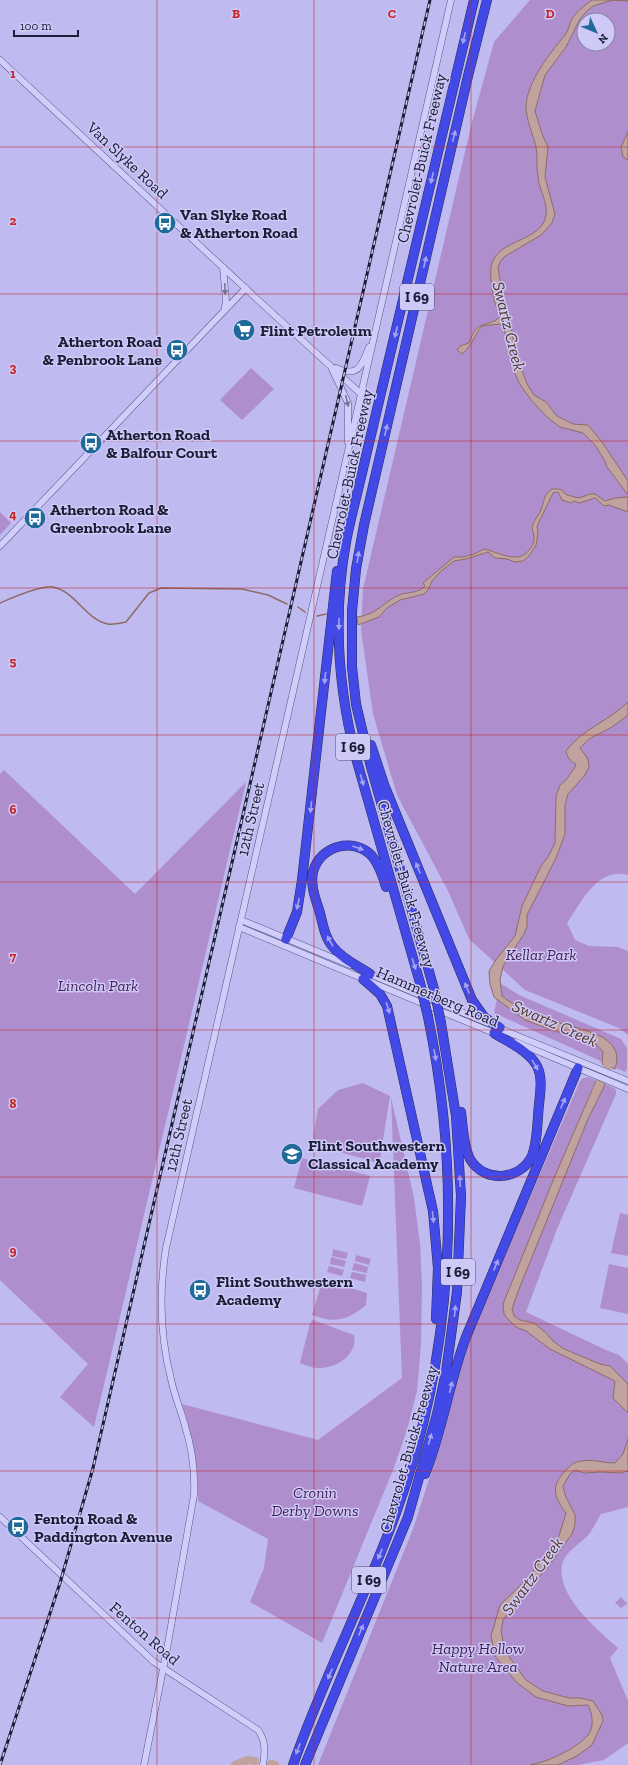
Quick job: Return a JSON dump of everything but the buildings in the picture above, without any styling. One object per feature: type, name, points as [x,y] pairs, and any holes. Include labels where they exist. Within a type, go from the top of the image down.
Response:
[{"type":"highway","name":"Chevrolet-Buick Freeway","points":[[292,1765],[386,1541],[407,1481],[423,1424],[436,1359],[442,1316],[449,1218],[445,1126],[437,1065],[420,983],[407,944],[356,758],[344,704],[340,669],[339,623],[346,543],[474,0]]},
{"type":"highway","name":"Chevrolet-Buick Freeway","points":[[305,1765],[408,1516],[442,1392],[455,1314],[459,1262],[461,1196],[453,1090],[434,989],[371,767],[356,704],[352,667],[351,626],[353,592],[359,549],[468,76],[487,0]]},
{"type":"highway","points":[[286,939],[297,912],[302,884],[335,588],[338,567],[346,543]]},
{"type":"highway","points":[[356,704],[385,787],[472,1000],[484,1017],[497,1031],[531,1058],[536,1066],[540,1079],[536,1139],[531,1157],[521,1169],[512,1175],[502,1177],[491,1176],[481,1171],[473,1164],[468,1155],[455,1070],[441,1024]]},
{"type":"highway","points":[[407,944],[381,872],[372,857],[366,851],[350,846],[335,848],[326,852],[316,864],[313,878],[315,898],[325,933],[332,946],[338,953],[367,976],[387,1006],[433,1211],[437,1254],[438,1294],[423,1424]]},
{"type":"highway","points":[[408,1516],[433,1454],[457,1362],[466,1337],[576,1063]]},
{"type":"street","name":"12th Street","points":[[144,1765],[194,1495],[193,1464],[188,1435],[174,1390],[165,1353],[162,1323],[162,1278],[170,1226],[451,0]]},
{"type":"street","name":"Van Slyke Road","points":[[0,60],[361,394]]},
{"type":"street","points":[[223,267],[226,301],[224,312]]},
{"type":"street","points":[[0,546],[246,288]]},
{"type":"street","points":[[331,366],[348,373],[357,370],[361,366],[380,313]]},
{"type":"street","points":[[331,366],[348,403],[348,451]]},
{"type":"street","name":"Hammerberg Road","points":[[241,920],[367,976],[576,1063],[628,1089]]},
{"type":"street","name":"Hammerberg Road","points":[[239,927],[290,948],[367,976]]},
{"type":"street","points":[[286,939],[290,948]]},
{"type":"street","name":"Hammerberg Road","points":[[497,1031],[594,1071],[612,1075],[628,1081]]},
{"type":"street","name":"Fenton Road","points":[[0,1517],[149,1658],[258,1730],[262,1736],[264,1745],[263,1765]]},
{"type":"green space","points":[[530,0],[628,0],[628,875],[617,874],[608,876],[599,881],[585,896],[567,923],[575,940],[589,946],[618,947],[628,951],[628,1035],[619,1028],[525,990],[469,939],[448,891],[397,795],[373,714],[361,630],[363,589],[471,126],[494,42]]},
{"type":"green space","points":[[251,368],[274,389],[242,420],[220,400]]},
{"type":"green space","points":[[0,512],[11,523],[0,535]]},
{"type":"green space","name":"Lincoln Park","points":[[4,770],[135,894],[246,782],[94,1427],[60,1397],[88,1364],[0,1280],[0,774]]},
{"type":"green space","name":"Kellar Park","points":[[500,983],[519,995],[621,1039],[627,1048],[627,1069],[625,1072],[494,1013]]},
{"type":"green space","name":"Happy Hollow Nature Area","points":[[588,1077],[614,1088],[616,1090],[616,1094],[557,1229],[526,1312],[619,1355],[628,1364],[628,1507],[601,1514],[587,1537],[570,1551],[564,1560],[562,1565],[562,1577],[565,1589],[580,1611],[618,1648],[610,1658],[628,1701],[628,1743],[604,1760],[578,1765],[318,1765],[413,1529],[444,1433],[466,1346],[580,1081],[583,1078]]},
{"type":"green space","points":[[363,1083],[390,1096],[380,1159],[375,1162],[312,1144],[318,1109],[338,1090]]},
{"type":"green space","name":"Cronin Derby Downs","points":[[391,1097],[414,1198],[420,1244],[422,1286],[421,1344],[417,1391],[407,1430],[393,1470],[322,1643],[250,1602],[264,1568],[268,1539],[198,1501],[194,1452],[182,1404],[318,1440],[402,1378]]},
{"type":"green space","points":[[302,1158],[370,1176],[362,1206],[294,1188]]},
{"type":"green space","points":[[620,1213],[628,1215],[628,1256],[611,1253]]},
{"type":"green space","points":[[333,1249],[348,1253],[346,1259],[332,1256]]},
{"type":"green space","points":[[356,1255],[371,1259],[369,1265],[355,1261]]},
{"type":"green space","points":[[331,1257],[346,1261],[344,1267],[330,1264]]},
{"type":"green space","points":[[354,1263],[368,1267],[367,1273],[352,1270]]},
{"type":"green space","points":[[609,1264],[628,1268],[628,1314],[600,1308]]},
{"type":"green space","points":[[329,1266],[344,1270],[342,1276],[327,1272]]},
{"type":"green space","points":[[352,1272],[366,1275],[365,1282],[350,1278]]},
{"type":"green space","points":[[325,1280],[367,1293],[366,1305],[353,1314],[341,1319],[334,1320],[312,1315],[322,1281]]},
{"type":"green space","points":[[313,1320],[354,1335],[353,1348],[341,1362],[328,1367],[319,1368],[300,1363],[310,1323]]},
{"type":"green space","points":[[621,1597],[627,1604],[621,1608],[615,1603]]},
{"type":"water","points":[[592,0],[613,0],[593,6],[586,12],[578,12]]},
{"type":"water","points":[[576,14],[576,27],[566,47],[545,75],[535,111],[542,134],[548,147],[545,177],[555,214],[552,223],[541,235],[504,257],[498,268],[503,298],[510,320],[515,351],[527,384],[534,395],[546,402],[557,416],[573,424],[588,425],[602,442],[628,481],[628,495],[607,467],[595,445],[583,433],[560,427],[547,417],[531,400],[519,383],[514,371],[504,328],[500,324],[482,326],[466,351],[462,354],[457,350],[460,346],[469,343],[475,330],[482,325],[495,321],[500,317],[494,299],[491,280],[491,267],[495,258],[501,251],[536,231],[543,224],[546,215],[546,205],[539,182],[536,147],[527,116],[527,97],[530,87],[540,68],[566,33]]},
{"type":"water","points":[[628,132],[628,160],[623,157],[621,147]]},
{"type":"water","points":[[552,489],[560,489],[567,495],[579,498],[590,494],[595,494],[605,501],[615,498],[628,497],[628,512],[609,505],[604,506],[595,498],[579,503],[574,501],[571,503],[562,500],[558,492],[553,493],[537,526],[538,533],[536,545],[529,556],[523,561],[515,562],[507,559],[495,558],[488,552],[454,561],[440,572],[424,594],[400,600],[387,608],[379,617],[358,625],[357,617],[364,616],[376,610],[402,594],[417,591],[423,588],[425,586],[423,583],[454,557],[463,557],[484,549],[514,557],[520,557],[525,554],[534,542],[533,524],[541,510],[546,495]]},
{"type":"water","points":[[628,702],[628,715],[612,727],[589,739],[580,748],[588,759],[589,768],[585,775],[568,794],[565,805],[565,834],[556,858],[527,915],[527,926],[524,934],[503,966],[500,980],[502,996],[515,1005],[542,1017],[599,1035],[608,1041],[614,1048],[617,1057],[615,1069],[602,1064],[603,1052],[596,1044],[588,1039],[564,1032],[557,1032],[525,1020],[494,997],[490,984],[489,971],[515,936],[522,906],[541,866],[548,857],[555,843],[556,796],[560,785],[566,780],[576,764],[569,759],[566,751],[572,743],[613,715]]},
{"type":"water","points":[[596,1081],[605,1084],[588,1119],[512,1309],[514,1316],[520,1320],[534,1323],[564,1349],[600,1364],[610,1366],[628,1384],[628,1413],[613,1398],[615,1381],[550,1349],[526,1331],[516,1327],[504,1314],[503,1304],[554,1178]]},
{"type":"water","points":[[628,1439],[628,1471],[620,1473],[584,1473],[575,1470],[570,1474],[563,1486],[565,1495],[575,1515],[575,1525],[572,1534],[547,1568],[513,1606],[503,1620],[501,1631],[505,1651],[526,1680],[543,1691],[569,1698],[580,1698],[593,1701],[602,1715],[603,1721],[592,1745],[577,1756],[558,1765],[530,1765],[542,1762],[569,1750],[587,1737],[591,1729],[591,1715],[588,1705],[568,1706],[536,1697],[516,1682],[495,1656],[491,1636],[500,1605],[529,1577],[559,1536],[566,1513],[559,1502],[556,1492],[556,1486],[561,1476],[571,1465],[579,1461],[590,1460],[615,1463],[623,1454]]},
{"type":"waterway","points":[[0,603],[34,590],[53,587],[68,594],[93,617],[108,624],[126,622],[149,593],[161,588],[242,589],[268,595],[287,604]]},
{"type":"waterway","points":[[298,607],[305,612]]},
{"type":"waterway","points":[[317,616],[326,614]]},
{"type":"waterway","name":"Swartz Creek","points":[[596,1092],[607,1068],[609,1057]]},
{"type":"waterway","points":[[235,1765],[247,1760],[255,1761]]},
{"type":"waterway","points":[[271,1764],[275,1765]]},
{"type":"railway","points":[[0,1765],[60,1583],[93,1468],[430,0]]},
{"type":"place","name":"Van Slyke Road & Atherton Road","points":[[165,223]]},
{"type":"place","name":"Flint Petroleum","points":[[244,330]]},
{"type":"place","name":"Atherton Road & Penbrook Lane","points":[[177,350]]},
{"type":"place","name":"Atherton Road & Balfour Court","points":[[91,443]]},
{"type":"place","name":"Atherton Road & Greenbrook Lane","points":[[35,518]]},
{"type":"place","name":"Flint Southwestern Classical Academy","points":[[292,1154]]},
{"type":"place","name":"Flint Southwestern Academy","points":[[200,1290]]},
{"type":"place","name":"Fenton Road & Paddington Avenue","points":[[18,1527]]}]
